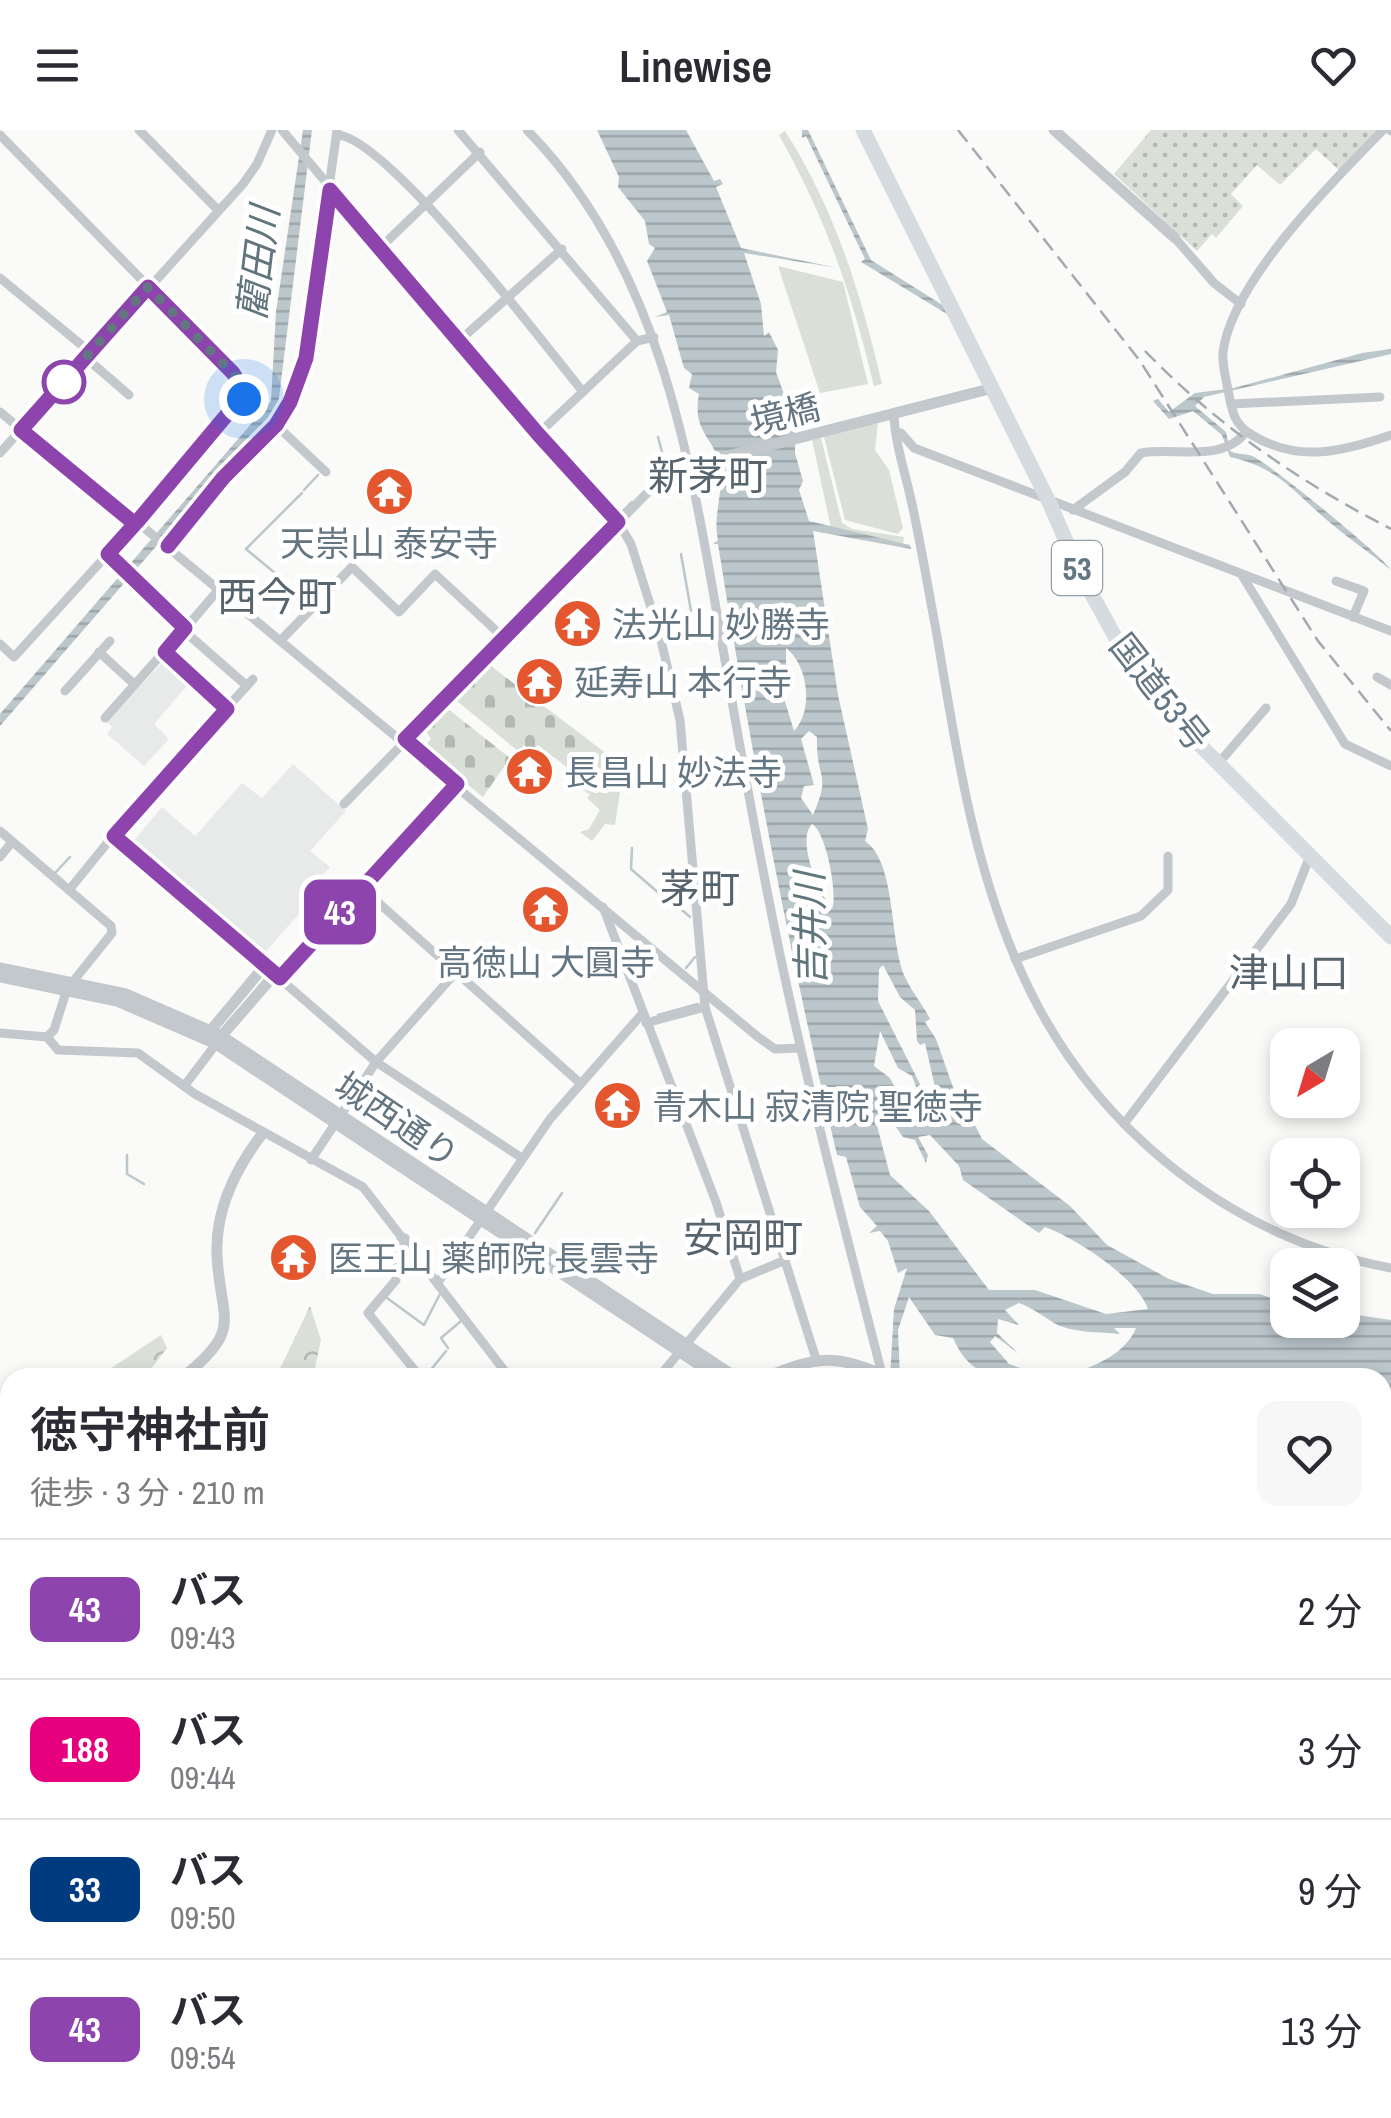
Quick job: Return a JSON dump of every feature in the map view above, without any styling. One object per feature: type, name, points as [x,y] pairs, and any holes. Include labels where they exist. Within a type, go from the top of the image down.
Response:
[{"type":"highway","name":"国道53号","points":[[864,130],[1049,502],[1080,574],[1118,642],[1183,728],[1391,937]]},
{"type":"street","points":[[139,130],[218,210]]},
{"type":"street","points":[[0,453],[258,164],[272,130]]},
{"type":"street","points":[[282,130],[538,434],[618,522],[630,544],[660,636],[680,720],[705,1007],[816,1358]]},
{"type":"street","points":[[458,130],[638,341]]},
{"type":"street","points":[[526,130],[563,170],[598,220],[622,262],[654,337],[688,466],[800,1048],[883,1368]]},
{"type":"street","points":[[1054,130],[1175,238],[1214,282],[1241,304]]},
{"type":"street","points":[[1388,130],[1290,230],[1241,304],[1224,348],[1233,418],[1246,432],[1283,452],[1350,448],[1391,435]]},
{"type":"street","points":[[167,545],[223,478],[276,425],[304,372],[337,132],[360,144],[425,206],[507,297],[584,392]]},
{"type":"street","points":[[0,134],[233,373],[245,393],[136,523],[14,657],[0,644]]},
{"type":"street","points":[[381,248],[480,152]]},
{"type":"street","points":[[460,340],[562,248]]},
{"type":"street","points":[[0,278],[130,396]]},
{"type":"street","points":[[538,434],[638,341],[654,337]]},
{"type":"street","name":"境橋","points":[[688,466],[894,419],[993,388]]},
{"type":"street","points":[[1230,404],[1380,397]]},
{"type":"street","points":[[0,412],[405,739],[774,1048],[800,1048]]},
{"type":"street","points":[[894,419],[914,448],[1391,631]]},
{"type":"street","points":[[894,419],[972,827],[1015,959],[1046,1024],[1124,1124],[1188,1180],[1230,1209],[1348,1260],[1391,1268]]},
{"type":"street","points":[[276,425],[326,472]]},
{"type":"street","points":[[1074,510],[1126,472],[1141,454],[1222,450],[1236,445],[1246,432]]},
{"type":"street","points":[[344,804],[654,486],[688,466]]},
{"type":"street","points":[[69,890],[250,683],[134,582],[108,554]]},
{"type":"street","points":[[282,639],[352,566],[398,612],[435,574],[504,638]]},
{"type":"street","points":[[1244,577],[1345,744],[1391,766]]},
{"type":"street","points":[[1336,580],[1364,592],[1353,617]]},
{"type":"street","points":[[105,718],[220,588]]},
{"type":"street","points":[[66,690],[110,641]]},
{"type":"street","points":[[99,652],[134,684]]},
{"type":"street","points":[[165,652],[227,709]]},
{"type":"street","points":[[1377,678],[1391,685]]},
{"type":"street","points":[[1218,765],[1266,708]]},
{"type":"street","points":[[185,1085],[213,1037],[274,971],[362,888],[457,784]]},
{"type":"street","points":[[0,831],[111,926],[112,933],[70,986],[54,1030],[47,1038]]},
{"type":"street","points":[[114,836],[376,1062],[522,1158]]},
{"type":"street","points":[[0,856],[12,842]]},
{"type":"street","points":[[1015,959],[1141,916],[1168,890],[1168,856]]},
{"type":"street","points":[[1124,1124],[1291,904],[1310,856]]},
{"type":"street","points":[[362,888],[580,1083]]},
{"type":"street","points":[[603,907],[716,1202],[740,1279]]},
{"type":"street","name":"城西通り","points":[[0,968],[70,986]]},
{"type":"street","points":[[312,1160],[376,1062],[456,972]]},
{"type":"street","name":"城西通り","points":[[0,977],[126,994],[213,1037],[719,1368]]},
{"type":"street","points":[[439,1281],[522,1158],[580,1083],[644,1018],[705,1007]]},
{"type":"street","points":[[0,1034],[47,1038],[58,1050],[138,1053],[263,1133],[363,1187],[503,1368]]},
{"type":"street","points":[[201,1368],[217,1345],[227,1320],[217,1254],[222,1212],[239,1168],[263,1133]]},
{"type":"street","points":[[405,1238],[399,1243],[396,1280],[368,1313],[413,1368]]},
{"type":"street","points":[[666,1368],[740,1279],[783,1261]]},
{"type":"street","name":"城西通り","points":[[683,1348],[707,1368]]},
{"type":"street","points":[[790,1368],[816,1358],[852,1362],[866,1368]]},
{"type":"shaded area","points":[[167,658],[191,681],[154,724],[169,739],[144,766],[107,734],[112,727],[106,721]]},
{"type":"shaded area","points":[[293,764],[346,811],[310,851],[330,867],[313,886],[318,892],[262,956],[131,844],[162,807],[195,836],[242,783],[262,798]]},
{"type":"green space","points":[[1151,130],[1377,130],[1339,170],[1316,149],[1280,185],[1257,165],[1231,194],[1243,206],[1216,238],[1212,234],[1197,251],[1114,174]]},
{"type":"green space","points":[[785,131],[818,191],[844,253],[882,384],[874,386],[836,257],[779,135]]},
{"type":"green space","points":[[778,266],[843,282],[868,384],[820,393]]},
{"type":"green space","points":[[878,423],[875,450],[889,470],[903,528],[898,534],[845,520],[824,437]]},
{"type":"green space","points":[[821,438],[842,523],[852,529],[904,537],[903,543],[831,528],[812,440]]},
{"type":"green space","points":[[487,663],[607,754],[597,791],[589,794],[580,788],[581,778],[538,745],[532,751],[524,745],[519,752],[457,701],[456,695],[474,683],[472,679]]},
{"type":"green space","points":[[448,709],[510,758],[483,797],[423,749],[431,739],[423,727],[441,710]]},
{"type":"green space","points":[[599,784],[606,791],[620,792],[615,825],[605,824],[592,841],[580,832],[589,829],[600,810],[587,798]]},
{"type":"green space","points":[[310,1306],[321,1340],[315,1368],[280,1368]]},
{"type":"green space","points":[[161,1335],[167,1348],[152,1368],[112,1368]]},
{"type":"water","points":[[303,130],[312,130],[278,406],[0,726],[0,714],[271,401],[276,312]]},
{"type":"water","name":"吉井川","points":[[597,130],[686,130],[714,181],[720,179],[723,184],[716,187],[741,248],[838,268],[744,253],[761,304],[764,336],[769,332],[778,350],[776,372],[795,424],[795,453],[803,481],[799,490],[809,521],[910,545],[911,549],[813,531],[838,695],[868,829],[865,841],[875,852],[888,884],[905,977],[930,1019],[925,1022],[936,1039],[965,1121],[974,1123],[982,1139],[1070,1206],[1107,1245],[1169,1279],[1213,1294],[1260,1294],[1270,1298],[1270,1338],[1360,1338],[1360,1315],[1391,1320],[1391,1368],[1087,1368],[1124,1346],[1136,1328],[1114,1328],[1120,1334],[1069,1329],[1019,1303],[1005,1310],[1019,1325],[998,1319],[997,1333],[1019,1354],[995,1336],[990,1342],[1009,1364],[1020,1368],[976,1368],[953,1338],[935,1335],[909,1297],[898,1330],[900,1368],[891,1368],[894,1309],[907,1268],[898,1273],[888,1241],[880,1231],[869,1233],[877,1226],[860,1207],[846,1157],[837,1155],[772,851],[718,544],[713,544],[718,540],[719,461],[700,425],[699,394],[689,388],[692,374],[684,368],[669,315],[655,317],[667,312],[647,261],[655,248],[649,244],[645,221],[618,187],[619,177]],"holes":[[[786,648],[806,688],[804,712],[794,731],[777,675],[786,671]],[[809,731],[817,737],[822,783],[813,815],[801,798],[804,786],[814,785],[801,739]],[[812,824],[822,838],[830,864],[832,909],[816,880],[808,854]],[[883,965],[900,997],[915,1010],[917,1041],[920,1045],[925,1043],[939,1105],[927,1098],[878,1001],[879,969]],[[880,1031],[898,1068],[912,1076],[925,1109],[923,1119],[909,1115],[890,1078],[874,1066]],[[875,1118],[896,1127],[903,1137],[915,1140],[926,1163],[928,1155],[918,1137],[930,1135],[959,1166],[963,1180],[1039,1233],[1045,1227],[1089,1250],[1132,1285],[1148,1309],[1106,1314],[1035,1290],[989,1290],[929,1211],[890,1175]]]},
{"type":"water","points":[[802,130],[808,130],[871,260],[944,306],[947,314],[861,262],[865,259],[806,136],[802,138]]},
{"type":"water","points":[[1391,349],[1391,354],[1204,397],[1195,406],[1226,432],[1230,451],[1252,456],[1279,474],[1349,530],[1391,570],[1284,482],[1260,467],[1230,457],[1222,435],[1193,411],[1169,419],[1153,401],[1158,399],[1169,412],[1195,393],[1234,388],[1362,353]]},
{"type":"waterway","points":[[658,437],[666,467]]},
{"type":"waterway","points":[[676,459],[682,453]]},
{"type":"waterway","points":[[304,490],[318,475]]},
{"type":"waterway","points":[[302,493],[246,549],[310,602]]},
{"type":"waterway","points":[[623,511],[632,502]]},
{"type":"waterway","points":[[681,554],[691,611]]},
{"type":"waterway","points":[[632,848],[631,869],[669,902]]},
{"type":"waterway","points":[[55,873],[70,857]]},
{"type":"waterway","points":[[681,909],[690,917]]},
{"type":"waterway","points":[[686,968],[695,957]]},
{"type":"waterway","points":[[658,1015],[698,1004]]},
{"type":"waterway","points":[[127,1155],[127,1174],[144,1184]]},
{"type":"waterway","points":[[535,1233],[562,1193]]},
{"type":"waterway","points":[[387,1298],[424,1325],[440,1294]]},
{"type":"waterway","points":[[448,1348],[441,1338],[461,1321]]},
{"type":"waterway","points":[[432,1368],[446,1351]]},
{"type":"railway","points":[[958,130],[1140,361],[1318,641],[1391,731]]},
{"type":"railway","points":[[1145,351],[1201,404],[1260,450],[1391,529]]},
{"type":"bus line","name":"43","points":[[137,522],[234,411],[245,393],[233,373],[148,287],[21,430],[135,524],[108,554],[185,628],[165,652],[227,709],[114,836],[280,978],[457,784],[405,739],[618,522],[330,190],[304,372],[276,425],[223,478],[168,546]]},
{"type":"place","name":"天崇山 泰安寺","points":[[389,491]]},
{"type":"place","name":"法光山 妙勝寺","points":[[577,624]]},
{"type":"place","name":"延寿山 本行寺","points":[[539,682]]},
{"type":"place","name":"長昌山 妙法寺","points":[[529,772]]},
{"type":"place","name":"高徳山 大圓寺","points":[[546,910]]},
{"type":"place","name":"青木山 寂清院 聖徳寺","points":[[617,1106]]},
{"type":"place","name":"医王山 薬師院 長雲寺","points":[[293,1258]]},
{"type":"district","name":"新茅町","points":[[708,475]]},
{"type":"district","name":"西今町","points":[[277,596]]},
{"type":"district","name":"茅町","points":[[700,888]]},
{"type":"district","name":"津山口","points":[[1289,972]]},
{"type":"district","name":"安岡町","points":[[743,1237]]},
{"type":"route","points":[[64,382],[148,287],[240,381],[244,399]]},
{"type":"water label","name":"藺田川","points":[[258,263]]}]
